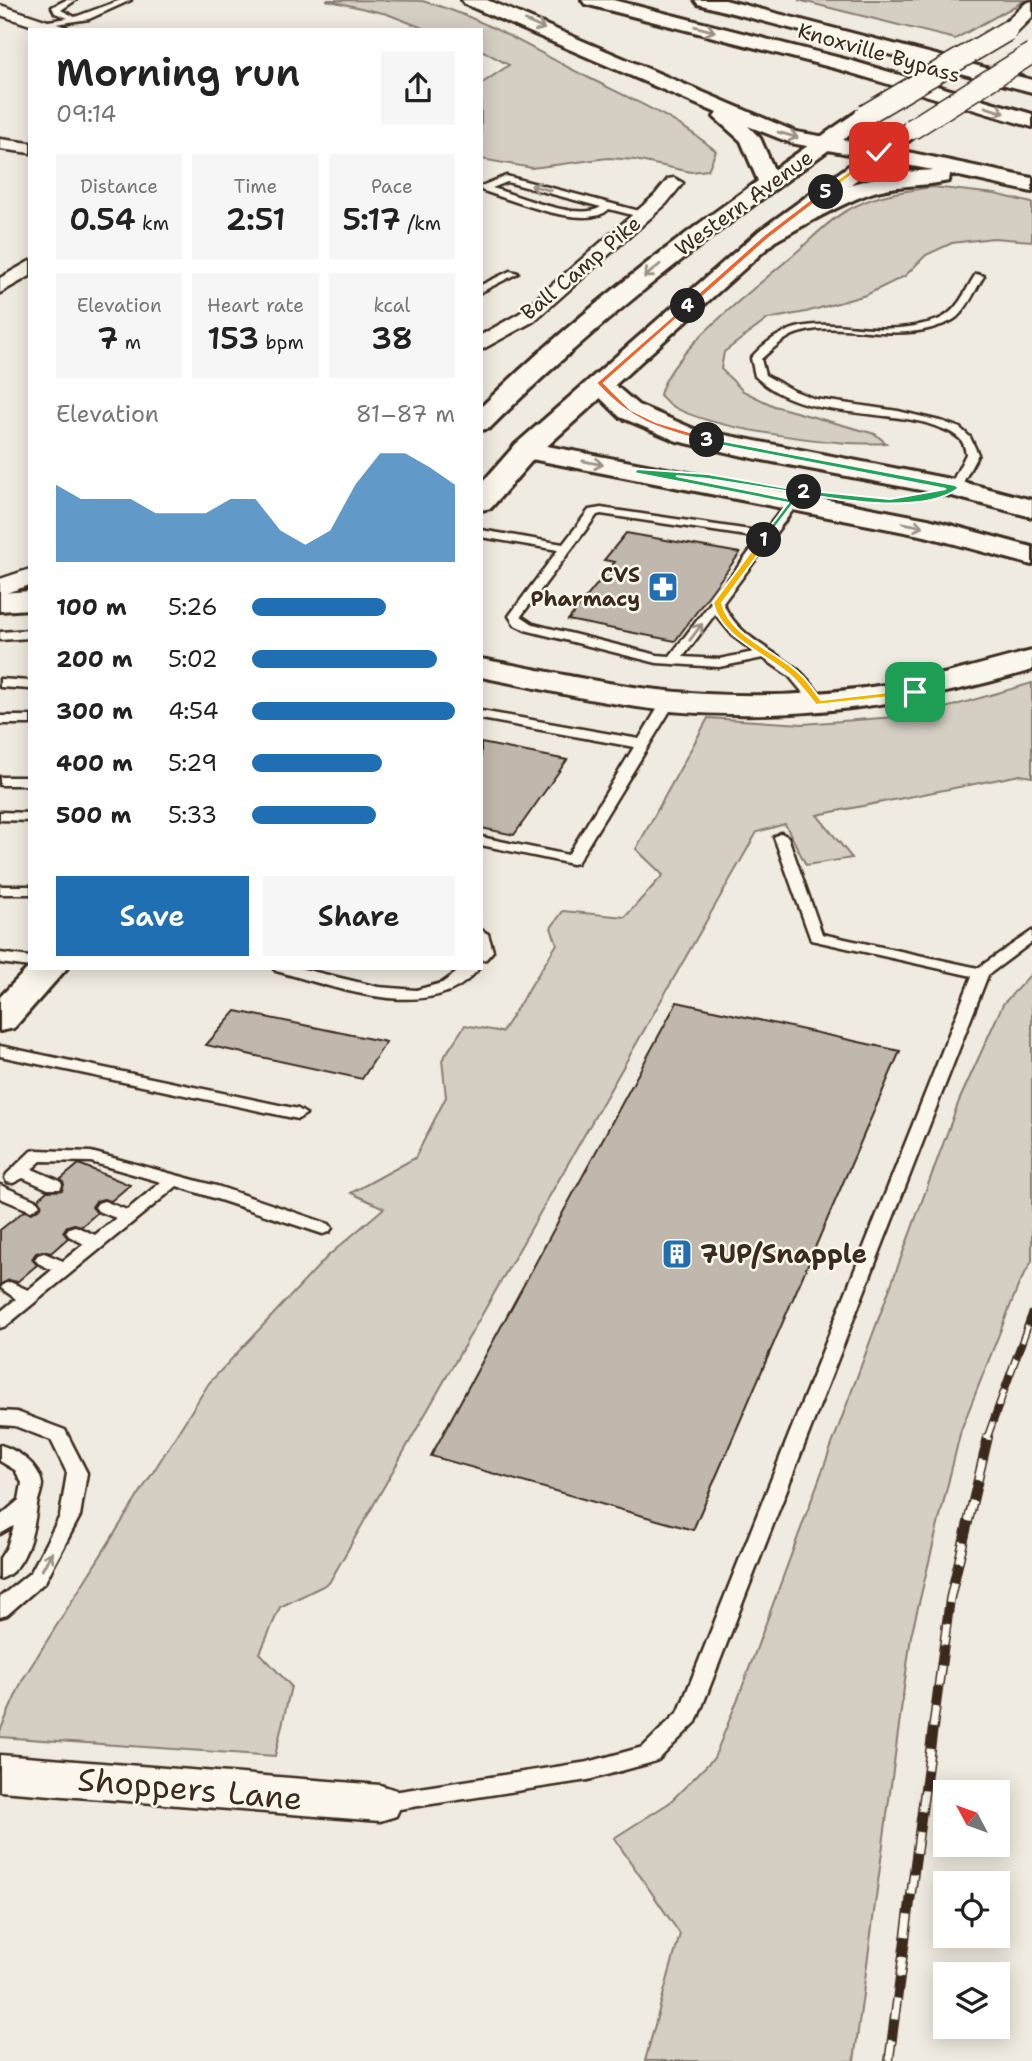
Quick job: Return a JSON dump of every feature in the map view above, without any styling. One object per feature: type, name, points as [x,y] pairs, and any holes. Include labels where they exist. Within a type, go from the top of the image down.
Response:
[{"type":"main road","points":[[471,0],[772,131],[1032,185]]},
{"type":"main road","name":"Knoxville Bypass","points":[[591,0],[845,65],[1032,121]]},
{"type":"main road","name":"Knoxville Bypass","points":[[704,0],[1032,86]]},
{"type":"main road","points":[[766,0],[912,35],[1032,68]]},
{"type":"main road","points":[[1007,31],[1032,7]]},
{"type":"main road","name":"Western Avenue","points":[[483,420],[520,382],[679,248],[865,116],[1032,18]]},
{"type":"main road","name":"Western Avenue","points":[[483,500],[526,450],[767,236],[912,129],[1032,52]]},
{"type":"main road","points":[[690,95],[750,138],[769,183]]},
{"type":"main road","points":[[767,236],[860,189],[893,180],[949,175],[1003,178]]},
{"type":"main road","points":[[520,382],[516,403],[504,424],[507,441],[526,450],[928,528],[1030,555]]},
{"type":"main road","points":[[599,383],[629,411],[686,435],[757,452],[955,488],[1032,509]]},
{"type":"main road","points":[[637,471],[720,478],[871,502],[920,498],[955,488]]},
{"type":"main road","points":[[955,488],[984,527],[1030,555]]},
{"type":"main road","points":[[0,601],[28,600]]},
{"type":"main road","points":[[483,668],[669,701],[738,705],[819,703],[915,692],[996,673],[1028,660]]},
{"type":"main road","points":[[0,1020],[46,970]]},
{"type":"street","points":[[0,10],[56,28]]},
{"type":"street","points":[[0,144],[28,148]]},
{"type":"street","name":"Ball Camp Pike","points":[[483,343],[527,317],[644,215],[674,183]]},
{"type":"street","points":[[0,287],[28,268]]},
{"type":"street","points":[[0,587],[28,577]]},
{"type":"street","name":"Shoppers Lane","points":[[0,1773],[380,1803]]},
{"type":"lane","points":[[72,0],[56,7],[58,11],[72,17]]},
{"type":"lane","points":[[45,24],[72,17],[86,17],[127,0]]},
{"type":"lane","points":[[607,206],[601,212],[574,215],[483,188],[506,179],[644,215]]},
{"type":"lane","points":[[483,288],[513,273]]},
{"type":"lane","points":[[955,488],[972,454],[965,437],[943,425],[912,416],[817,402],[783,391],[760,376],[756,358],[769,343],[787,331],[811,326],[884,331],[924,328],[952,316],[979,276]]},
{"type":"lane","points":[[674,660],[793,502]]},
{"type":"lane","points":[[764,654],[719,663],[657,659],[519,622],[515,616],[593,512],[767,536]]},
{"type":"lane","points":[[483,533],[568,548]]},
{"type":"lane","points":[[717,603],[719,611],[733,629],[796,675],[819,703]]},
{"type":"lane","points":[[3,641],[14,633],[28,634]]},
{"type":"lane","points":[[0,683],[25,681]]},
{"type":"lane","points":[[483,841],[572,860],[669,701]]},
{"type":"lane","points":[[483,715],[642,744]]},
{"type":"lane","points":[[0,720],[28,720]]},
{"type":"lane","points":[[0,781],[28,781]]},
{"type":"lane","points":[[0,816],[28,817]]},
{"type":"lane","points":[[781,837],[816,937],[981,974]]},
{"type":"lane","points":[[0,890],[28,890]]},
{"type":"lane","points":[[380,1803],[588,1771],[650,1754],[688,1716],[981,974],[1032,935]]},
{"type":"lane","points":[[0,958],[28,962]]},
{"type":"lane","points":[[290,970],[397,994],[429,993],[459,980],[469,970]]},
{"type":"lane","points":[[0,1051],[298,1114]]},
{"type":"lane","points":[[31,1205],[0,1190],[11,1174],[37,1155],[91,1157],[174,1180],[323,1228]]},
{"type":"lane","points":[[11,1174],[54,1185]]},
{"type":"lane","points":[[0,1322],[174,1180]]},
{"type":"lane","points":[[104,1207],[129,1217]]},
{"type":"lane","points":[[75,1232],[97,1243]]},
{"type":"lane","points":[[44,1259],[64,1269]]},
{"type":"lane","points":[[10,1288],[29,1298]]},
{"type":"lane","points":[[0,1418],[17,1419],[58,1435],[77,1473],[71,1516],[38,1577],[0,1609]]},
{"type":"lane","points":[[0,1452],[22,1465],[32,1483],[23,1538],[15,1557],[0,1571]]},
{"type":"lane","points":[[0,1527],[28,1503]]},
{"type":"shaded area","points":[[326,0],[422,1],[465,15],[685,128],[716,151],[708,170],[691,172],[635,160],[608,158],[532,168],[483,159],[483,83],[509,65],[483,51],[483,28],[423,28],[387,14]]},
{"type":"shaded area","points":[[798,0],[1026,0],[955,39]]},
{"type":"shaded area","points":[[933,187],[995,194],[1032,203],[1032,241],[993,238],[952,243],[926,255],[905,276],[866,295],[806,312],[768,319],[724,352],[721,369],[743,391],[774,406],[875,434],[886,443],[839,442],[745,429],[690,414],[670,405],[660,395],[667,378],[696,340],[832,221],[857,205],[878,197]]},
{"type":"shaded area","points":[[1032,683],[1032,777],[1020,775],[817,815],[852,858],[806,865],[785,824],[757,832],[329,1583],[280,1607],[260,1653],[291,1686],[275,1756],[0,1737],[0,1731],[23,1679],[209,1383],[328,1256],[384,1208],[351,1193],[415,1158],[446,1097],[442,1060],[465,1025],[502,1032],[557,944],[551,928],[563,911],[625,917],[663,875],[636,849],[708,718],[803,724],[921,715]]},
{"type":"shaded area","points":[[1032,973],[1032,1261],[1019,1284],[961,1430],[911,1636],[854,2061],[645,2061],[680,1934],[614,1838],[669,1803],[714,1758],[959,1101],[1003,1004]]},
{"type":"building","points":[[626,533],[740,553],[675,641],[568,620],[615,562],[604,560]]},
{"type":"building","points":[[483,743],[567,760],[514,835],[483,828]]},
{"type":"building","name":"7UP/Snapple","points":[[677,1002],[900,1051],[693,1530],[431,1456]]},
{"type":"building","points":[[236,1011],[386,1042],[362,1079],[206,1045]]},
{"type":"building","points":[[79,1164],[130,1185],[111,1201],[96,1201],[92,1207],[97,1213],[82,1226],[67,1226],[63,1232],[68,1238],[51,1253],[36,1253],[32,1259],[37,1265],[17,1282],[9,1280],[0,1285],[0,1230],[24,1211],[32,1213],[41,1207],[38,1199],[47,1191],[62,1190],[64,1184],[61,1179]]},
{"type":"railway","points":[[987,1438],[1032,1314]]},
{"type":"railway","points":[[889,2061],[950,1599],[988,1437]]},
{"type":"place","name":"CVS Pharmacy","points":[[663,587]]},
{"type":"place","name":"7UP/Snapple","points":[[677,1254]]},
{"type":"route","points":[[879,152],[767,236],[599,383],[629,411],[653,424],[686,435],[757,452],[955,488],[920,498],[871,502],[746,481],[637,471],[793,502],[717,603],[719,611],[733,629],[796,675],[819,703],[915,692]]}]
